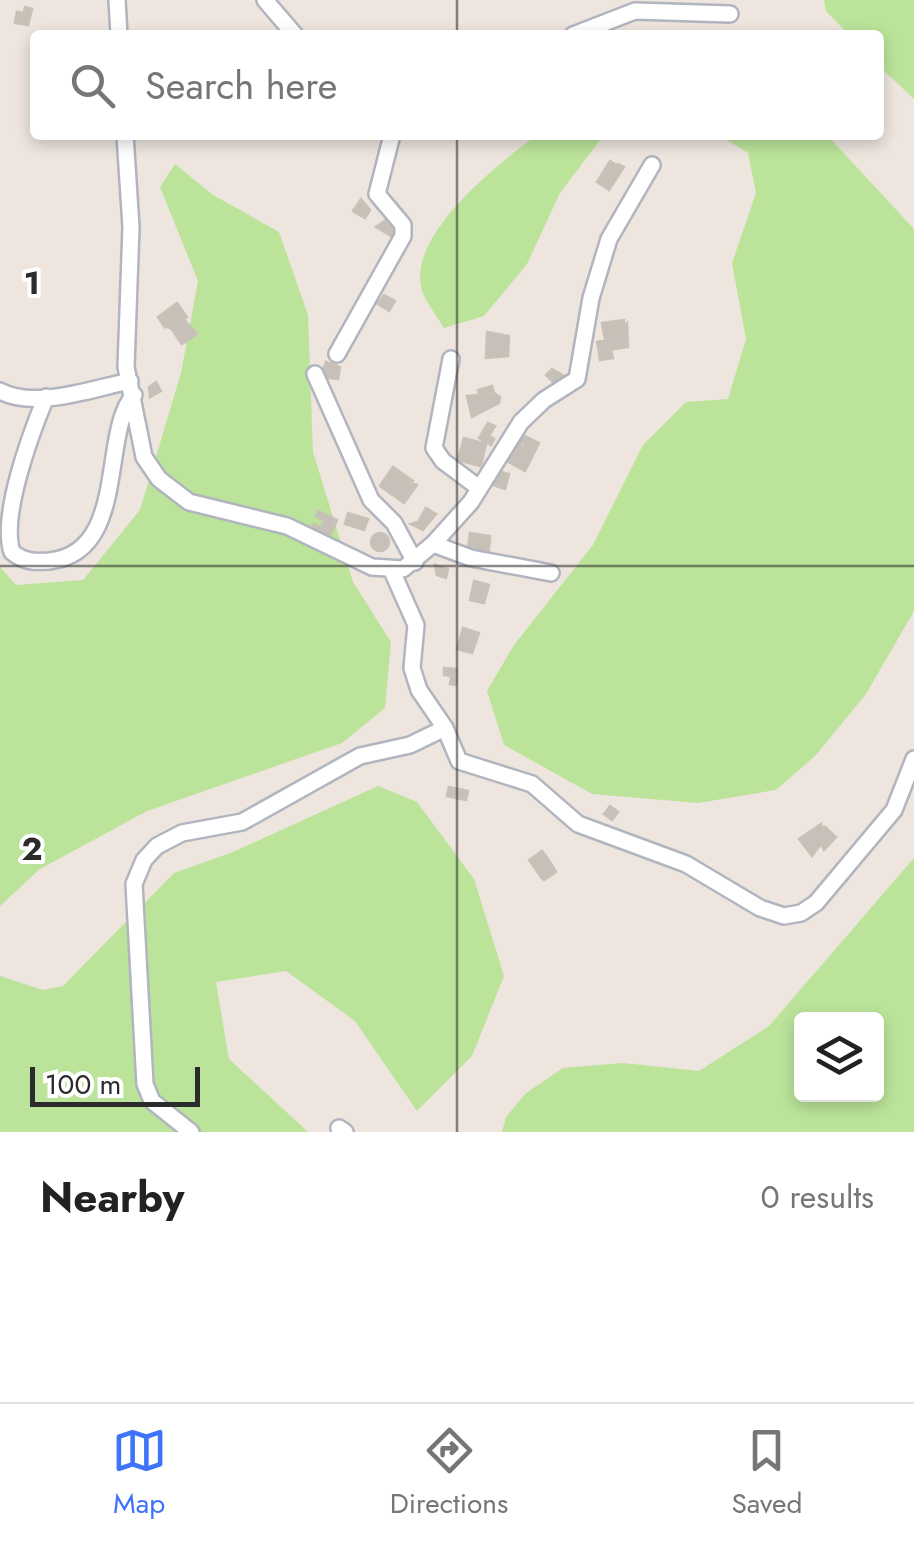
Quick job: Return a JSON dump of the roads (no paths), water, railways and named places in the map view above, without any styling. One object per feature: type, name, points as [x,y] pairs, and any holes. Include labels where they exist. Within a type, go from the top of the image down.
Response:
[{"type":"street","points":[[117,0],[119,30]]},
{"type":"street","points":[[266,0],[291,30]]},
{"type":"street","points":[[586,30],[636,11],[730,14]]},
{"type":"street","points":[[125,140],[131,227],[126,367],[144,457],[159,479],[189,502],[287,526],[372,567],[392,570],[414,562],[433,544],[479,488],[521,422],[544,400],[577,379],[591,298],[609,240],[652,165]]},
{"type":"street","points":[[337,354],[403,236],[403,225],[377,194],[391,140]]},
{"type":"street","points":[[452,359],[434,448],[443,461],[479,488]]},
{"type":"street","points":[[314,374],[371,500],[394,523],[414,562]]},
{"type":"street","points":[[0,391],[9,396],[46,396],[132,388]]},
{"type":"street","points":[[46,396],[32,431],[6,530],[12,552],[26,561],[66,557],[94,531],[110,487],[123,414],[132,388]]},
{"type":"street","points":[[433,544],[471,558],[551,573]]},
{"type":"street","points":[[392,570],[416,625],[412,668],[419,690],[445,728],[460,761],[532,784],[578,824],[686,864],[760,908],[784,916],[801,913],[816,902],[894,810],[914,759]]},
{"type":"street","points":[[191,1132],[152,1102],[145,1084],[134,884],[144,860],[157,846],[182,833],[242,822],[360,756],[410,746],[445,728]]}]
